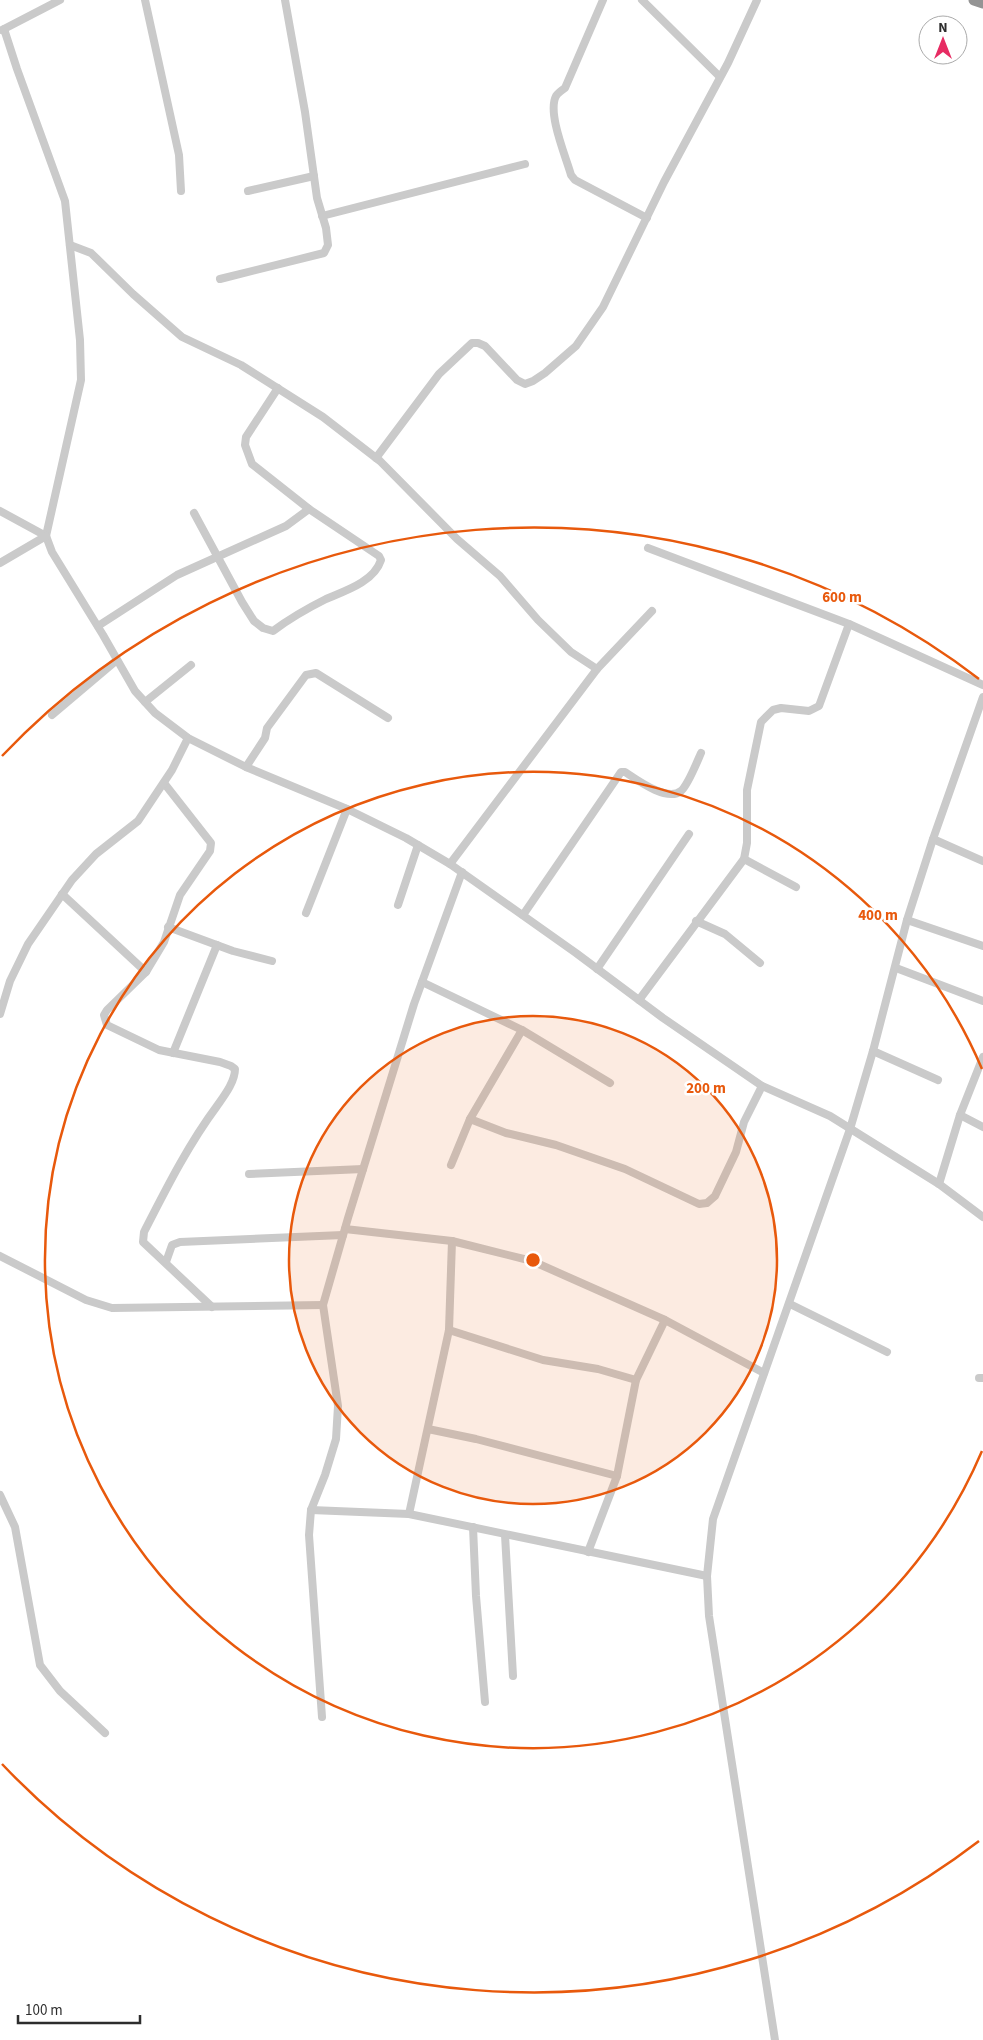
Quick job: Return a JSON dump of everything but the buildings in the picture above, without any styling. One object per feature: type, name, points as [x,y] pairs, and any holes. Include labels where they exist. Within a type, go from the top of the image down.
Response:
[{"type":"highway","points":[[974,0],[983,3]]},
{"type":"street","points":[[60,0],[2,30],[65,201],[80,340],[81,380],[46,536],[52,552],[98,626],[135,691],[155,713],[188,738],[246,767],[347,809],[418,845],[450,864],[762,1086],[830,1116],[938,1184],[983,1217]]},
{"type":"street","points":[[145,0],[179,155],[181,191]]},
{"type":"street","points":[[220,279],[324,253],[328,245],[314,176],[285,0]]},
{"type":"street","points":[[603,0],[565,88],[556,96],[554,106],[556,125],[571,175],[575,180],[647,218]]},
{"type":"street","points":[[642,0],[719,76]]},
{"type":"street","points":[[376,458],[439,374],[472,343],[485,346],[517,380],[525,384],[545,373],[576,346],[603,307],[719,76],[728,63],[757,0]]},
{"type":"street","points":[[322,216],[525,164]]},
{"type":"street","points":[[248,191],[314,176]]},
{"type":"street","points":[[70,245],[91,252],[133,294],[182,337],[241,365],[278,388],[323,417],[376,458],[457,538],[500,576],[538,620],[571,652],[597,669]]},
{"type":"street","points":[[194,513],[254,621],[263,628],[273,631],[326,600],[354,588],[379,567],[381,560],[379,556],[309,509],[252,464],[245,444],[246,437],[278,388]]},
{"type":"street","points":[[98,626],[177,574],[286,526],[309,509]]},
{"type":"street","points":[[0,511],[46,536]]},
{"type":"street","points":[[0,563],[46,536]]},
{"type":"street","points":[[648,548],[849,624],[983,685]]},
{"type":"street","points":[[450,864],[597,669],[652,611]]},
{"type":"street","points":[[639,1000],[744,859],[747,843],[747,790],[761,722],[773,710],[781,708],[809,711],[819,706],[849,624]]},
{"type":"street","points":[[52,715],[117,660]]},
{"type":"street","points":[[145,702],[191,665]]},
{"type":"street","points":[[246,767],[265,738],[267,728],[306,674],[311,672],[316,672],[388,718]]},
{"type":"street","points":[[775,2040],[709,1616],[707,1576],[713,1519],[850,1129],[896,968],[907,920],[933,838],[983,697]]},
{"type":"street","points":[[0,1014],[10,981],[28,944],[62,894],[96,854],[138,821],[164,783],[188,738]]},
{"type":"street","points":[[523,915],[621,772],[625,772],[654,790],[675,794],[683,790],[701,753]]},
{"type":"street","points":[[164,783],[211,844],[210,851],[180,895],[164,942],[146,972],[107,1010],[104,1015],[104,1021],[107,1025],[159,1050],[232,1066],[235,1069],[235,1076],[197,1133],[144,1232],[143,1242],[212,1307]]},
{"type":"street","points":[[306,913],[347,809]]},
{"type":"street","points":[[597,969],[689,834]]},
{"type":"street","points":[[933,838],[983,861]]},
{"type":"street","points":[[398,905],[418,845]]},
{"type":"street","points":[[744,859],[796,887]]},
{"type":"street","points":[[322,1717],[309,1535],[311,1510],[325,1475],[336,1439],[338,1406],[323,1305],[363,1169],[422,982],[462,872]]},
{"type":"street","points":[[62,894],[146,972]]},
{"type":"street","points":[[907,920],[983,946]]},
{"type":"street","points":[[696,921],[724,934],[760,963]]},
{"type":"street","points":[[168,927],[233,951],[272,960]]},
{"type":"street","points":[[173,1053],[217,945]]},
{"type":"street","points":[[896,968],[983,1002]]},
{"type":"street","points":[[422,982],[522,1030],[610,1082]]},
{"type":"street","points":[[452,1165],[470,1119],[522,1030]]},
{"type":"street","points":[[873,1051],[938,1080]]},
{"type":"street","points":[[938,1184],[960,1115],[983,1057]]},
{"type":"street","points":[[470,1119],[506,1133],[564,1148],[624,1169],[699,1204],[706,1203],[715,1196],[736,1152],[744,1122],[762,1086]]},
{"type":"street","points":[[960,1115],[983,1127]]},
{"type":"street","points":[[250,1174],[363,1169]]},
{"type":"street","points":[[166,1262],[172,1245],[176,1242],[344,1232],[452,1240],[532,1260],[665,1320],[764,1373]]},
{"type":"street","points":[[409,1514],[449,1330],[452,1240]]},
{"type":"street","points":[[0,1256],[86,1300],[112,1308],[323,1305]]},
{"type":"street","points":[[790,1304],[887,1352]]},
{"type":"street","points":[[588,1552],[617,1476],[636,1380],[665,1320]]},
{"type":"street","points":[[449,1330],[543,1360],[598,1370],[636,1380]]},
{"type":"street","points":[[428,1429],[476,1439],[617,1476]]},
{"type":"street","points":[[0,1494],[15,1528],[40,1665],[60,1691],[105,1733]]},
{"type":"street","points":[[311,1510],[409,1514],[707,1576]]},
{"type":"street","points":[[473,1528],[476,1596],[485,1702]]},
{"type":"street","points":[[505,1535],[513,1676]]}]
